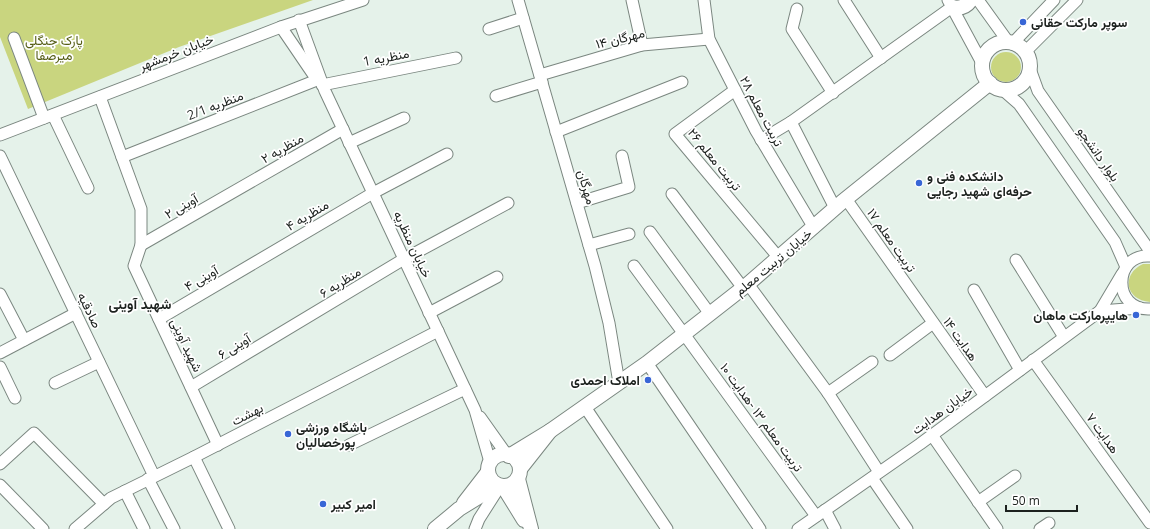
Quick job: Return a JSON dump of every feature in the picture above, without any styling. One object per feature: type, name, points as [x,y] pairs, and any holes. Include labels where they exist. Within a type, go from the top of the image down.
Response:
[{"type":"main road","points":[[950,4],[958,8],[968,4],[971,0]]},
{"type":"main road","points":[[1010,43],[1020,47],[1025,52],[1029,60],[1030,69],[1028,76],[1017,87],[1010,90],[1003,90],[996,88],[985,78],[982,63],[989,50],[995,45],[1010,43]]},
{"type":"main road","name":"خیابان تربیت معلم","points":[[550,431],[647,363],[746,286],[814,228],[846,198],[990,83]]},
{"type":"main road","points":[[459,510],[497,456],[508,455],[550,431]]},
{"type":"main road","points":[[435,529],[459,510],[501,486],[510,485],[550,431]]},
{"type":"main road","points":[[508,455],[516,460],[531,529]]},
{"type":"main road","points":[[489,467],[492,481],[501,486],[531,529]]},
{"type":"street","name":"خیابان خرمشهر","points":[[0,135],[299,20],[363,0]]},
{"type":"street","name":"مهرگان","points":[[518,0],[589,245],[609,324],[619,383]]},
{"type":"street","points":[[632,0],[642,45]]},
{"type":"street","name":"تربیت معلم ۲۸","points":[[704,0],[709,39],[761,140],[814,228]]},
{"type":"street","points":[[844,0],[881,58]]},
{"type":"street","points":[[978,0],[1010,43],[1054,0]]},
{"type":"street","points":[[1025,52],[1077,0]]},
{"type":"street","points":[[950,4],[982,63]]},
{"type":"street","name":"تربیت معلم ۲۸","points":[[761,140],[791,122],[833,93],[881,58],[950,4]]},
{"type":"street","points":[[798,9],[792,29],[833,93]]},
{"type":"street","points":[[489,29],[523,18]]},
{"type":"street","points":[[299,20],[321,85]]},
{"type":"street","points":[[281,27],[321,85]]},
{"type":"street","points":[[14,38],[49,116],[88,188]]},
{"type":"street","name":"مهرگان ۱۴","points":[[496,96],[541,78],[642,45],[709,39]]},
{"type":"street","name":"منظریه 1","points":[[321,85],[456,58]]},
{"type":"street","name":"بلوار دانشجو","points":[[1030,69],[1038,91],[1150,251]]},
{"type":"street","points":[[556,132],[682,82]]},
{"type":"street","name":"خیابان منظریه","points":[[321,85],[475,410]]},
{"type":"street","name":"منظریه 2/1","points":[[122,157],[321,85]]},
{"type":"street","name":"تربیت معلم ۲۶","points":[[735,90],[676,134],[778,258]]},
{"type":"street","points":[[1003,90],[1020,104],[1115,242],[1124,270],[1121,282],[1122,291],[1126,298],[1133,304],[1145,309]]},
{"type":"street","name":"شهید آوینی","points":[[100,97],[141,209],[141,244],[134,266],[218,445]]},
{"type":"street","points":[[349,143],[404,118]]},
{"type":"street","points":[[791,122],[835,208]]},
{"type":"street","name":"منظریه ۲","points":[[234,191],[343,129]]},
{"type":"street","name":"منظریه ۴","points":[[257,262],[373,193],[447,154]]},
{"type":"street","name":"صادقیه","points":[[0,156],[99,362],[174,529]]},
{"type":"street","points":[[577,203],[629,187],[622,156]]},
{"type":"street","name":"آوینی ۲","points":[[141,244],[234,191]]},
{"type":"street","points":[[672,194],[746,286],[828,393],[907,529]]},
{"type":"street","name":"تربیت معلم ۱۷","points":[[846,198],[915,297]]},
{"type":"street","name":"منظریه ۶","points":[[290,329],[404,259],[508,203]]},
{"type":"street","points":[[650,232],[710,314]]},
{"type":"street","points":[[589,245],[630,234]]},
{"type":"street","points":[[1100,311],[1124,270],[1132,261],[1138,258],[1150,256]]},
{"type":"street","points":[[1016,260],[1064,337]]},
{"type":"street","name":"آوینی ۴","points":[[159,319],[257,262]]},
{"type":"street","name":"تربیت معلم ۱۳ -هدایت ۱۰","points":[[634,266],[684,334],[821,513],[835,529]]},
{"type":"street","points":[[429,313],[497,277]]},
{"type":"street","points":[[974,290],[1020,370]]},
{"type":"street","points":[[0,294],[24,340]]},
{"type":"street","name":"هدایت ۱۴","points":[[915,297],[985,396]]},
{"type":"street","points":[[1100,311],[1145,309]]},
{"type":"street","name":"خیابان هدایت","points":[[798,529],[932,435],[1100,311]]},
{"type":"street","points":[[0,353],[76,313]]},
{"type":"street","points":[[890,355],[933,323]]},
{"type":"street","name":"آوینی ۶","points":[[191,388],[290,329]]},
{"type":"street","name":"بهشت","points":[[75,529],[104,504],[125,491],[218,445],[438,331]]},
{"type":"street","name":"هدایت ۷","points":[[1033,360],[1150,523]]},
{"type":"street","points":[[55,384],[99,362]]},
{"type":"street","points":[[828,393],[872,362]]},
{"type":"street","points":[[647,363],[760,529]]},
{"type":"street","points":[[0,367],[15,398]]},
{"type":"street","points":[[349,445],[465,389]]},
{"type":"street","points":[[585,407],[667,529]]},
{"type":"street","points":[[475,410],[508,455]]},
{"type":"street","points":[[475,410],[489,467]]},
{"type":"street","points":[[0,464],[34,433],[104,504]]},
{"type":"street","points":[[932,435],[997,529]]},
{"type":"street","points":[[194,457],[230,529]]},
{"type":"street","points":[[978,502],[1015,476]]},
{"type":"street","points":[[0,485],[43,529]]},
{"type":"street","points":[[475,529],[479,519],[501,486]]},
{"type":"street","points":[[125,491],[144,529]]},
{"type":"green space","name":"پارک جنگلی میرصفا","points":[[0,0],[313,0],[179,47],[28,109],[0,37]]},
{"type":"green space","points":[[1006,52],[1017,56],[1021,67],[1017,78],[1006,82],[995,78],[991,67],[995,56]]},
{"type":"green space","points":[[1143,264],[1150,264],[1150,302],[1135,297],[1129,286],[1131,274],[1136,268]]},
{"type":"place","name":"سوپر مارکت حقانی","points":[[1023,22]]},
{"type":"place","name":"دانشکده فنی و حرفه‌ای شهید رجایی","points":[[919,183]]},
{"type":"place","name":"هایپرمارکت ماهان","points":[[1136,315]]},
{"type":"place","name":"املاک احمدی","points":[[648,380]]},
{"type":"place","name":"باشگاه ورزشی پورخصالیان","points":[[288,434]]},
{"type":"place","name":"امیر کبیر","points":[[323,504]]},
{"type":"district","name":"شهید آوینی","points":[[140,303]]}]
